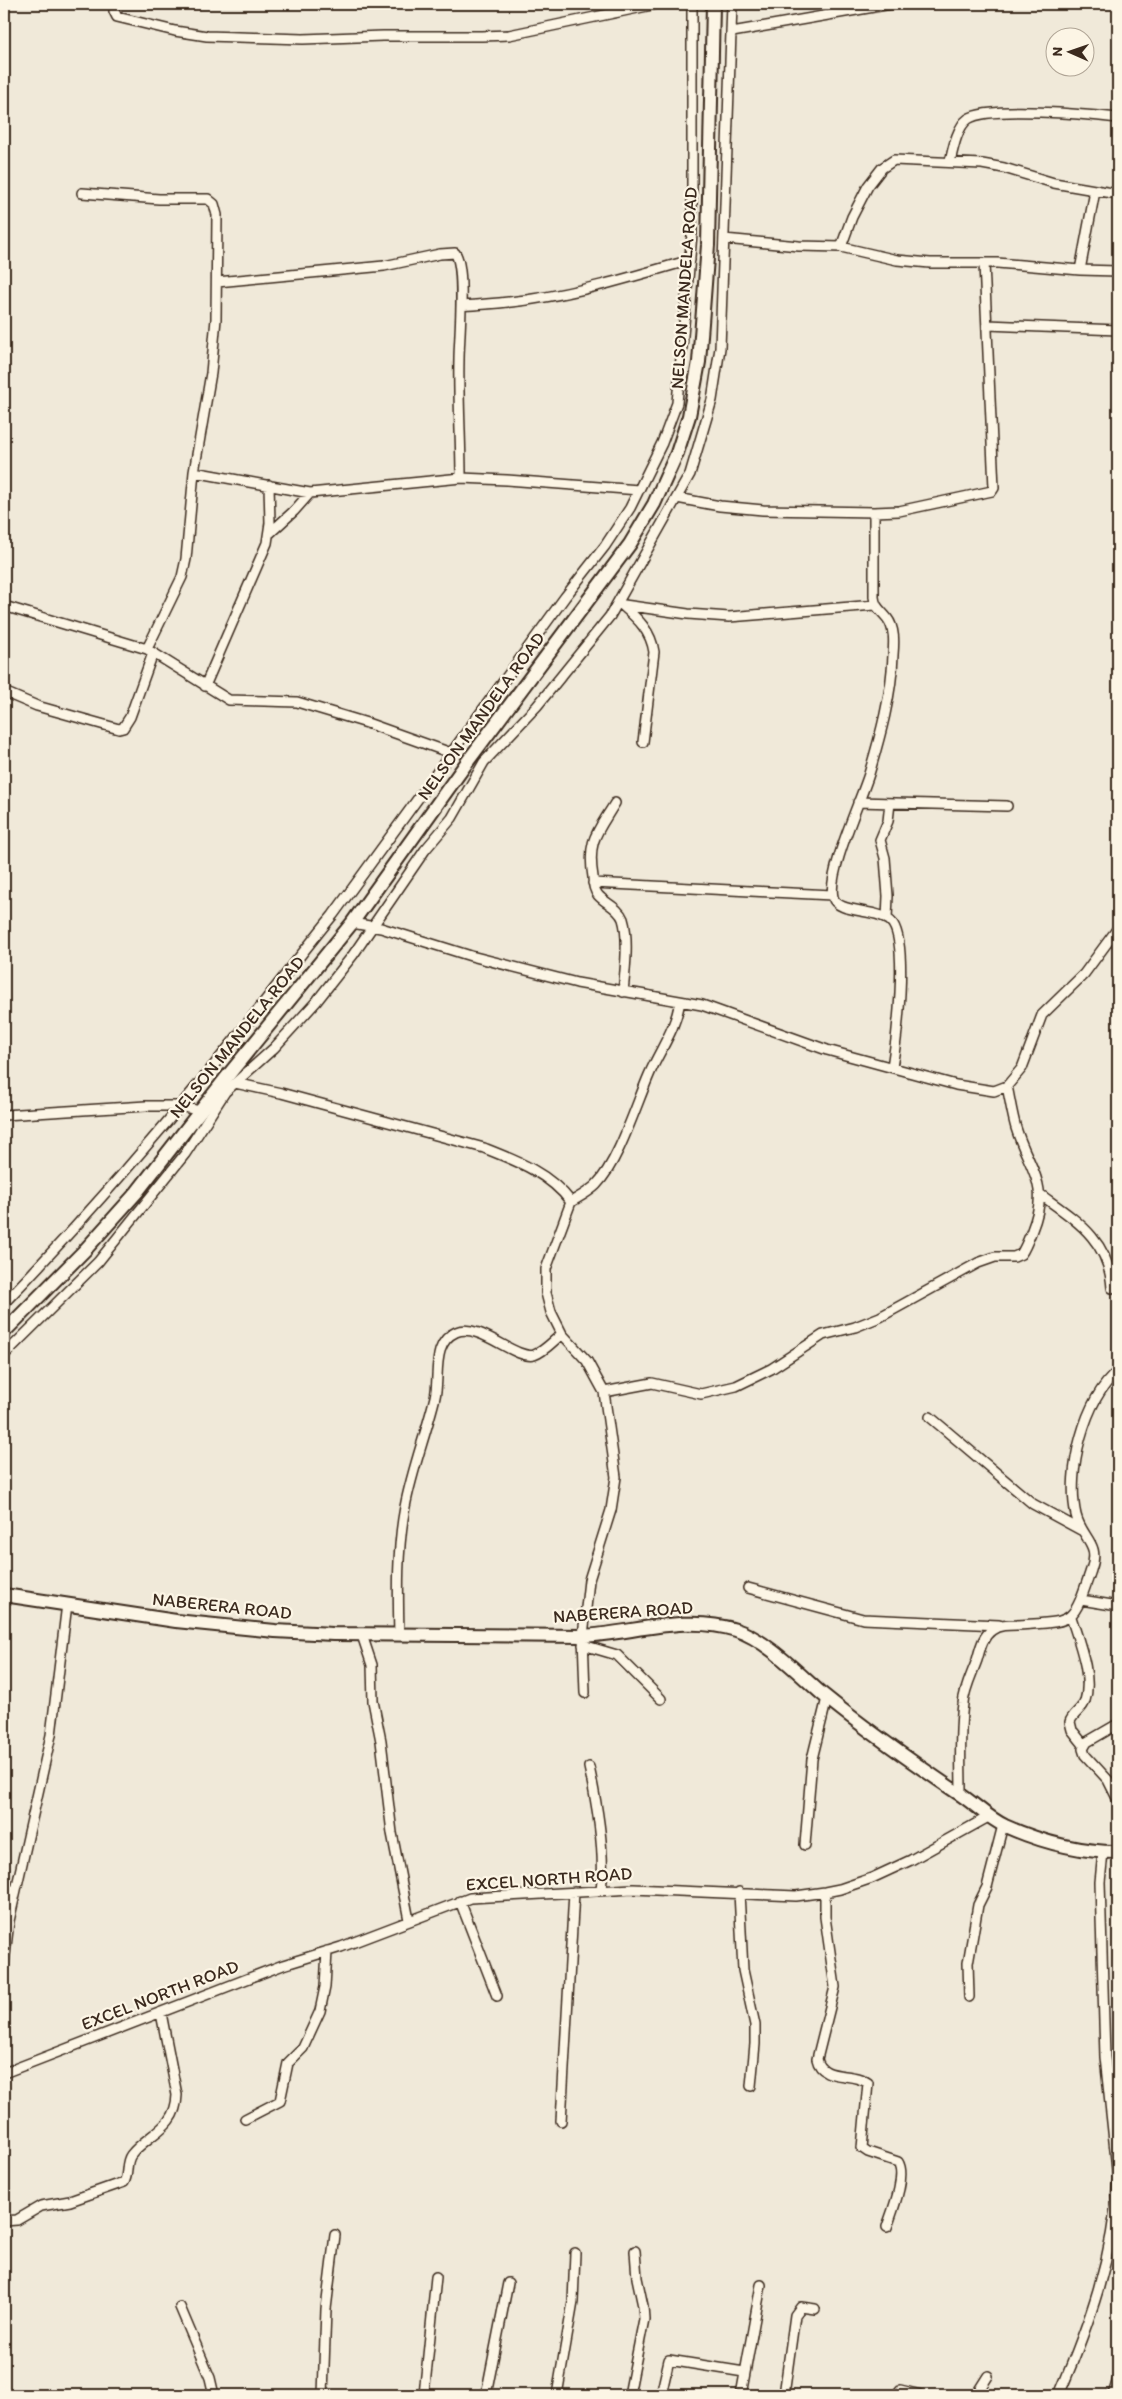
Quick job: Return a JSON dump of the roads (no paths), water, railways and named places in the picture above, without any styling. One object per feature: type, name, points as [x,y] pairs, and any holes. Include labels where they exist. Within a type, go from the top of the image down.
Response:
[{"type":"main road","name":"NELSON MANDELA ROAD","points":[[4,1332],[106,1229],[352,923],[468,761],[630,544],[654,504],[677,453],[689,416],[699,362],[708,246],[713,4]]},
{"type":"main road","name":"NABERERA ROAD","points":[[4,1595],[176,1621],[265,1630],[362,1635],[583,1640],[666,1624],[696,1623],[737,1630],[772,1652],[827,1698],[1003,1825],[1036,1838],[1103,1852],[1118,1852]]},
{"type":"street","points":[[114,4],[114,11],[117,17],[175,31],[207,36],[303,39],[374,36],[502,35],[657,4]]},
{"type":"street","points":[[4,1303],[94,1208],[180,1106],[343,903],[451,753],[605,546],[639,490],[662,443],[677,403],[690,260],[694,142],[692,4]]},
{"type":"street","points":[[4,1355],[84,1276],[118,1238],[185,1154],[221,1098],[235,1082],[274,1048],[316,1002],[373,926],[410,870],[452,818],[484,762],[537,706],[620,605],[690,474],[699,449],[714,391],[720,348],[732,4]]},
{"type":"street","points":[[732,32],[891,4]]},
{"type":"street","points":[[950,162],[961,129],[967,120],[974,117],[1037,112],[1118,118]]},
{"type":"street","points":[[841,247],[861,198],[875,176],[891,161],[950,162],[1004,168],[1044,180],[1118,194]]},
{"type":"street","points":[[1080,270],[1095,191]]},
{"type":"street","points":[[4,692],[37,706],[118,729],[123,728],[130,717],[150,651],[183,573],[194,472],[211,373],[217,282],[217,215],[212,201],[201,198],[159,199],[82,193]]},
{"type":"street","points":[[724,239],[799,246],[841,247],[908,261],[951,264],[984,263],[1118,271]]},
{"type":"street","points":[[217,282],[384,266],[452,252],[458,258],[461,306],[459,360],[461,478]]},
{"type":"street","points":[[461,306],[532,299],[567,293],[638,276],[690,260]]},
{"type":"street","points":[[677,498],[720,506],[764,510],[874,512],[899,511],[993,490],[988,326],[984,263]]},
{"type":"street","points":[[988,326],[1118,330]]},
{"type":"street","points":[[194,472],[310,493],[461,478],[639,490]]},
{"type":"street","points":[[206,686],[264,552],[270,533],[269,485]]},
{"type":"street","points":[[270,533],[290,516],[310,493]]},
{"type":"street","points":[[874,512],[875,605],[891,626],[893,657],[887,699],[869,773],[834,878],[832,895],[834,901],[840,906],[875,913],[887,918],[893,924],[899,960],[900,1009],[892,1067]]},
{"type":"street","points":[[620,605],[729,617],[875,605]]},
{"type":"street","points":[[620,605],[645,628],[654,652],[643,742]]},
{"type":"street","points":[[4,606],[150,651],[231,700],[297,702],[367,723],[451,753]]},
{"type":"street","points":[[858,802],[1007,806]]},
{"type":"street","points":[[615,803],[590,847],[593,883],[599,896],[617,909],[623,919],[625,950],[623,992]]},
{"type":"street","points":[[887,918],[888,896],[885,863],[880,840],[888,821],[890,804]]},
{"type":"street","points":[[593,883],[832,895]]},
{"type":"street","points":[[352,923],[373,926],[528,971],[723,1011],[827,1050],[976,1089],[1000,1090],[1008,1086],[1022,1068],[1042,1015],[1084,974],[1118,928]]},
{"type":"street","points":[[585,1693],[583,1640],[589,1580],[611,1510],[616,1477],[604,1392],[587,1361],[562,1334],[551,1312],[544,1282],[550,1258],[571,1202],[596,1185],[609,1166],[657,1058],[673,1030],[680,1002]]},
{"type":"street","points":[[235,1082],[484,1148],[510,1158],[548,1179],[561,1188],[571,1202]]},
{"type":"street","points":[[604,1392],[652,1383],[705,1394],[752,1380],[823,1335],[856,1327],[880,1317],[978,1263],[995,1257],[1017,1256],[1023,1250],[1034,1226],[1040,1207],[1041,1195],[1035,1173],[1016,1128],[1008,1086]]},
{"type":"street","points":[[4,1115],[123,1106],[180,1106],[200,1111]]},
{"type":"street","points":[[1041,1195],[1093,1236],[1108,1262],[1112,1288]]},
{"type":"street","points":[[399,1635],[399,1561],[405,1509],[435,1394],[438,1358],[445,1342],[455,1332],[467,1331],[488,1337],[526,1354],[534,1355],[562,1334]]},
{"type":"street","points":[[1081,1530],[1074,1495],[1079,1446],[1095,1403],[1105,1386],[1118,1371]]},
{"type":"street","points":[[748,1588],[862,1619],[1002,1626],[1054,1622],[1071,1617],[1081,1600],[1095,1553],[1090,1541],[1081,1530],[1033,1504],[930,1417]]},
{"type":"street","points":[[1081,1600],[1118,1606]]},
{"type":"street","points":[[4,1964],[5,1937],[51,1735],[67,1604]]},
{"type":"street","points":[[1071,1617],[1085,1662],[1087,1689],[1084,1704],[1071,1719],[1072,1730],[1084,1745],[1084,1755],[1108,1780],[1118,1800]]},
{"type":"street","points":[[961,1795],[964,1699],[983,1640],[991,1630],[1002,1626]]},
{"type":"street","points":[[362,1635],[372,1666],[373,1701],[381,1741],[392,1833],[409,1920]]},
{"type":"street","points":[[583,1640],[617,1656],[660,1699]]},
{"type":"street","points":[[805,1845],[812,1759],[827,1698]]},
{"type":"street","points":[[1084,1745],[1118,1724]]},
{"type":"street","points":[[589,1767],[597,1810],[602,1873],[601,1890]]},
{"type":"street","name":"EXCEL NORTH ROAD","points":[[4,2072],[283,1965],[327,1952],[460,1901],[493,1895],[601,1890],[739,1892],[796,1896],[825,1892],[840,1889],[912,1860],[990,1816]]},
{"type":"street","points":[[969,1997],[968,1963],[978,1905],[986,1887],[1003,1825]]},
{"type":"street","points":[[1060,2395],[1081,2343],[1110,2249],[1118,2179],[1116,2137],[1105,2057],[1100,1882],[1103,1852]]},
{"type":"street","points":[[4,1886],[15,1893]]},
{"type":"street","points":[[562,2121],[574,1892]]},
{"type":"street","points":[[739,1892],[743,1970],[755,2025],[751,2086]]},
{"type":"street","points":[[825,1892],[825,1917],[835,1987],[817,2059],[818,2064],[827,2072],[861,2078],[868,2083],[862,2148],[868,2152],[898,2162],[901,2170],[901,2180],[887,2228]]},
{"type":"street","points":[[460,1901],[497,1996]]},
{"type":"street","points":[[245,2119],[280,2101],[288,2063],[303,2048],[320,2011],[325,1987],[327,1952]]},
{"type":"street","points":[[4,2221],[17,2220],[41,2206],[70,2201],[124,2182],[131,2155],[172,2118],[176,2106],[176,2095],[161,2013]]},
{"type":"street","points":[[324,2395],[326,2309],[335,2235]]},
{"type":"street","points":[[629,2395],[644,2319],[644,2306],[636,2270],[635,2250]]},
{"type":"street","points":[[557,2395],[573,2302],[574,2252]]},
{"type":"street","points":[[424,2395],[436,2278]]},
{"type":"street","points":[[486,2395],[508,2283]]},
{"type":"street","points":[[741,2395],[761,2284]]},
{"type":"street","points":[[180,2306],[210,2378],[214,2395]]},
{"type":"street","points":[[784,2395],[794,2315],[801,2307],[815,2309]]},
{"type":"street","points":[[661,2395],[669,2360],[744,2372]]},
{"type":"street","points":[[976,2395],[988,2376]]},
{"type":"street","points":[[1114,2395],[1118,2378]]},
{"type":"street","points":[[897,2395],[900,2390],[921,2395]]}]
